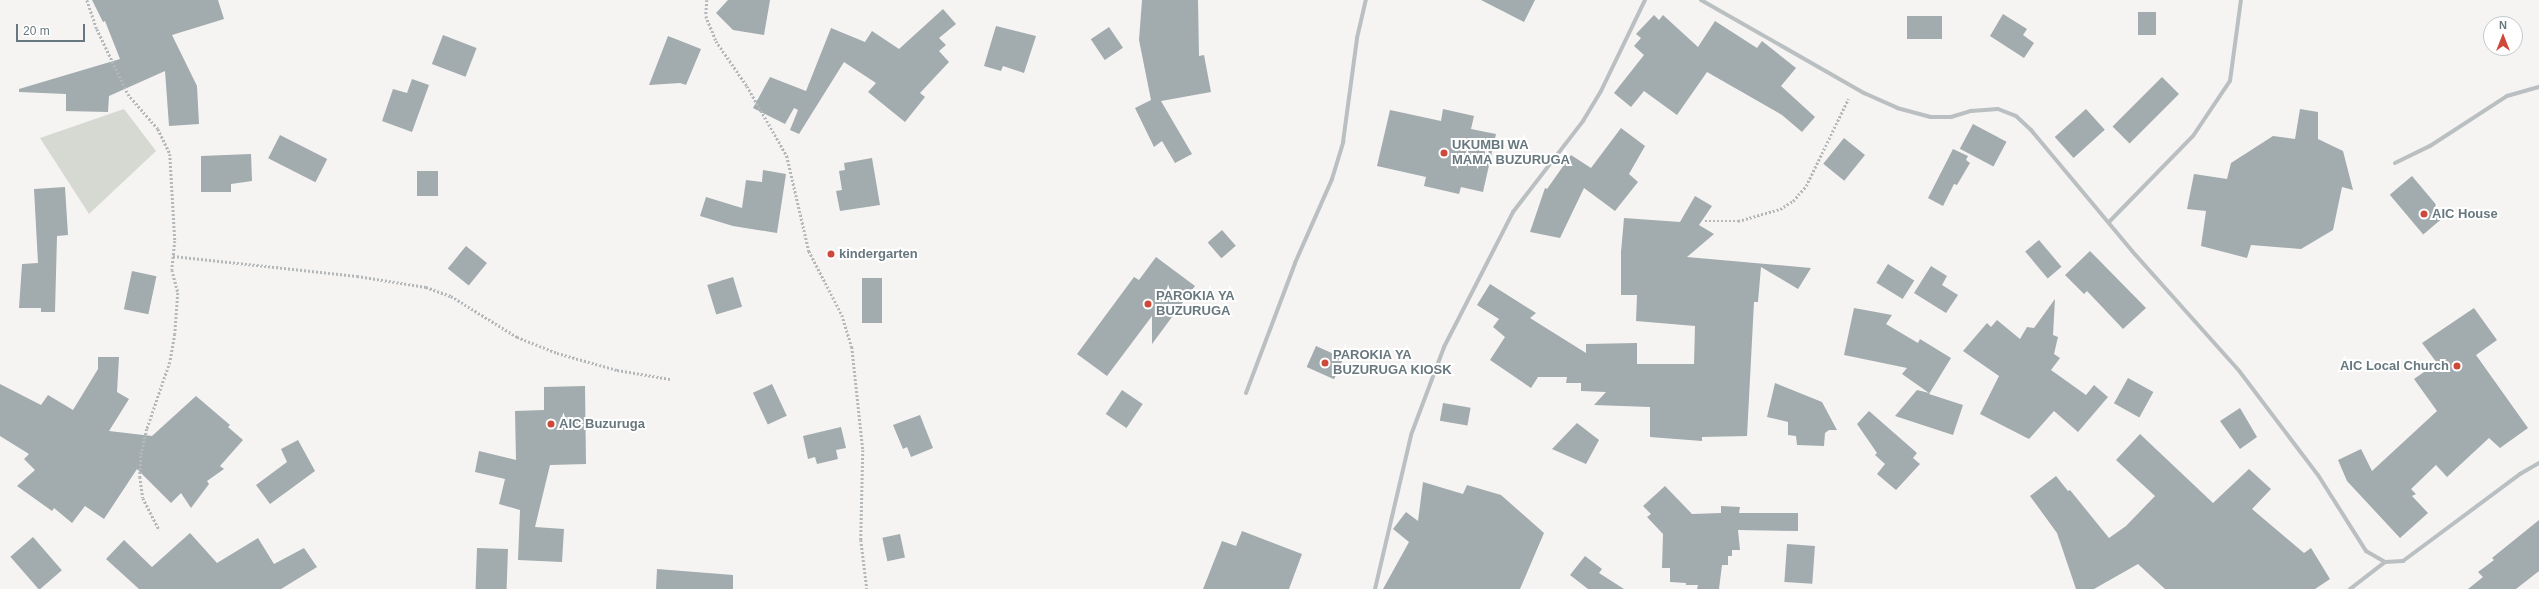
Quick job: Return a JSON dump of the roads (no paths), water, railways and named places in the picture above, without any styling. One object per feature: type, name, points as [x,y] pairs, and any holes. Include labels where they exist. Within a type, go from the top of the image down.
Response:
[{"type":"street","points":[[1246,393],[1296,263],[1332,179],[1343,142],[1357,38],[1366,0]]},
{"type":"street","points":[[1375,589],[1411,435],[1444,347],[1514,212],[1583,121],[1601,91],[1645,0]]},
{"type":"street","points":[[1701,0],[1853,87],[1897,108],[1930,117],[1951,118],[1971,111],[1998,110],[2016,116],[2031,130],[2109,222],[2132,252],[2240,372],[2318,475],[2366,551],[2385,562],[2403,561],[2539,463]]},
{"type":"street","points":[[2109,222],[2192,136],[2230,81],[2241,0]]},
{"type":"street","points":[[2395,163],[2430,146],[2507,96],[2539,87]]},
{"type":"street","points":[[2350,589],[2385,562]]},
{"type":"place","name":"UKUMBI WA MAMA BUZURUGA","points":[[1444,153]]},
{"type":"place","name":"AIC House","points":[[2424,214]]},
{"type":"place","name":"kindergarten","points":[[831,254]]},
{"type":"place","name":"PAROKIA YA BUZURUGA","points":[[1148,304]]},
{"type":"place","name":"PAROKIA YA BUZURUGA KIOSK","points":[[1325,363]]},
{"type":"place","name":"AIC Local Church","points":[[2457,366]]},
{"type":"place","name":"AIC Buzuruga","points":[[551,424]]}]
